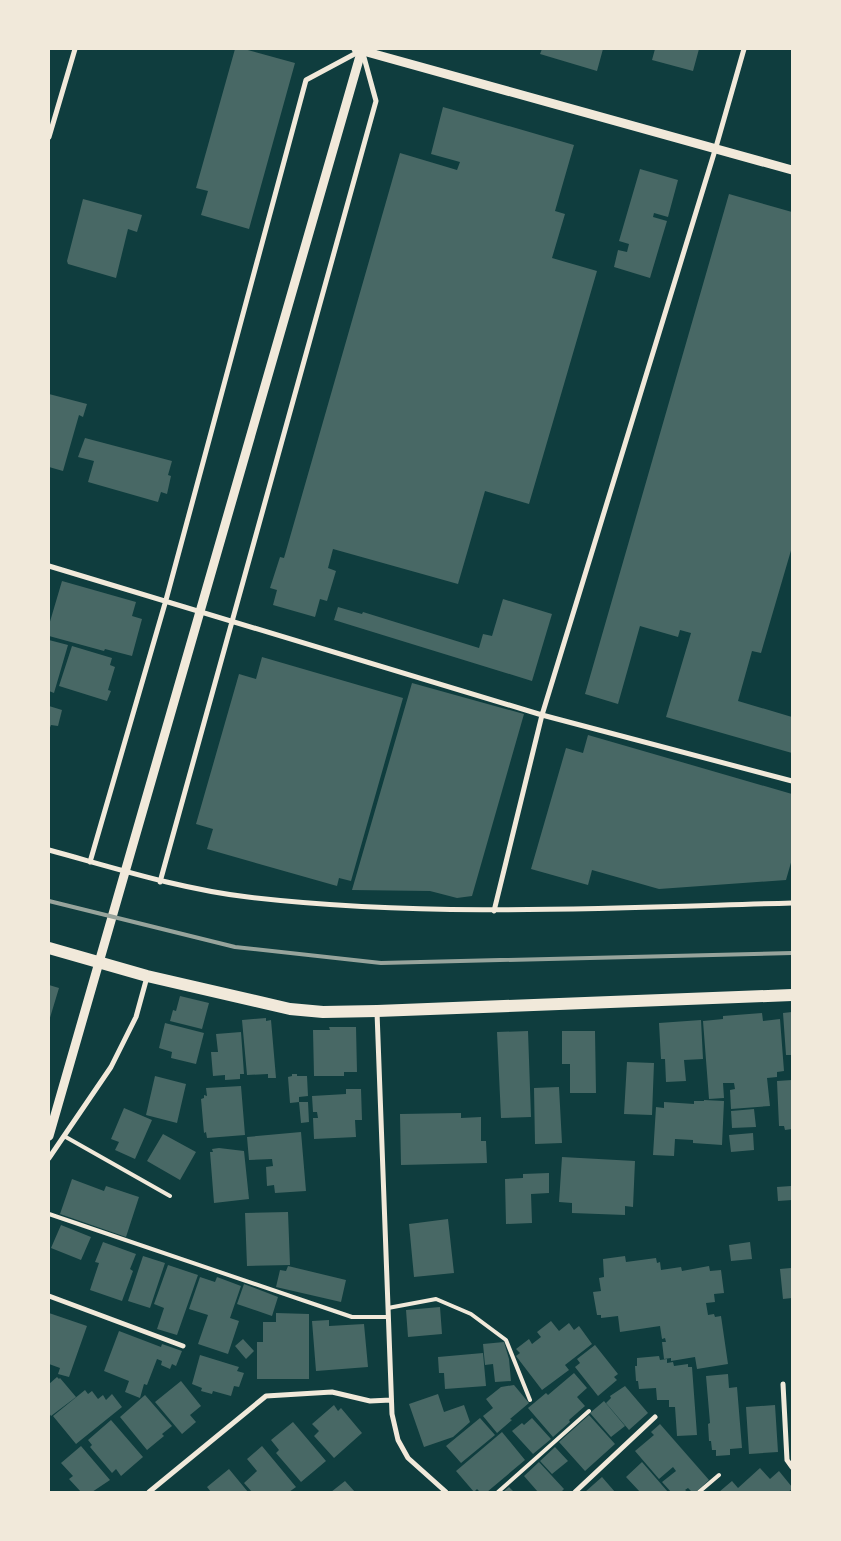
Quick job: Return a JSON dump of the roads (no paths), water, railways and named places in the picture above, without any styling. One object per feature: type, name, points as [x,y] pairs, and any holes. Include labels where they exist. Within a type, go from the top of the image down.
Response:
[{"type":"main road","points":[[49,948],[147,976],[290,1009],[323,1012],[377,1012],[792,995]]},
{"type":"street","points":[[49,137],[74,49]]},
{"type":"street","points":[[49,1136],[360,49]]},
{"type":"street","points":[[160,882],[376,100],[360,49]]},
{"type":"street","points":[[90,862],[166,600],[306,80],[360,49],[716,147],[792,170]]},
{"type":"street","points":[[494,911],[542,715],[716,147],[744,49]]},
{"type":"street","points":[[49,566],[542,715],[792,781]]},
{"type":"street","points":[[49,850],[160,882],[256,898],[343,905],[494,911],[792,903]]},
{"type":"street","points":[[49,1158],[111,1067],[136,1017],[147,976]]},
{"type":"street","points":[[377,1012],[392,1414],[398,1440],[408,1458],[446,1492]]},
{"type":"street","points":[[49,1296],[183,1346]]},
{"type":"street","points":[[783,1384],[787,1460],[792,1466]]},
{"type":"street","points":[[149,1492],[266,1396],[332,1392],[370,1401],[391,1400]]},
{"type":"street","points":[[575,1492],[654,1417]]},
{"type":"lane","points":[[64,1136],[170,1196]]},
{"type":"lane","points":[[49,1214],[352,1317],[388,1317]]},
{"type":"lane","points":[[388,1308],[436,1300],[471,1314],[506,1340],[530,1400]]},
{"type":"lane","points":[[498,1492],[589,1411]]},
{"type":"lane","points":[[700,1492],[719,1475]]},
{"type":"railway","points":[[49,901],[235,947],[381,963],[792,953]]}]
